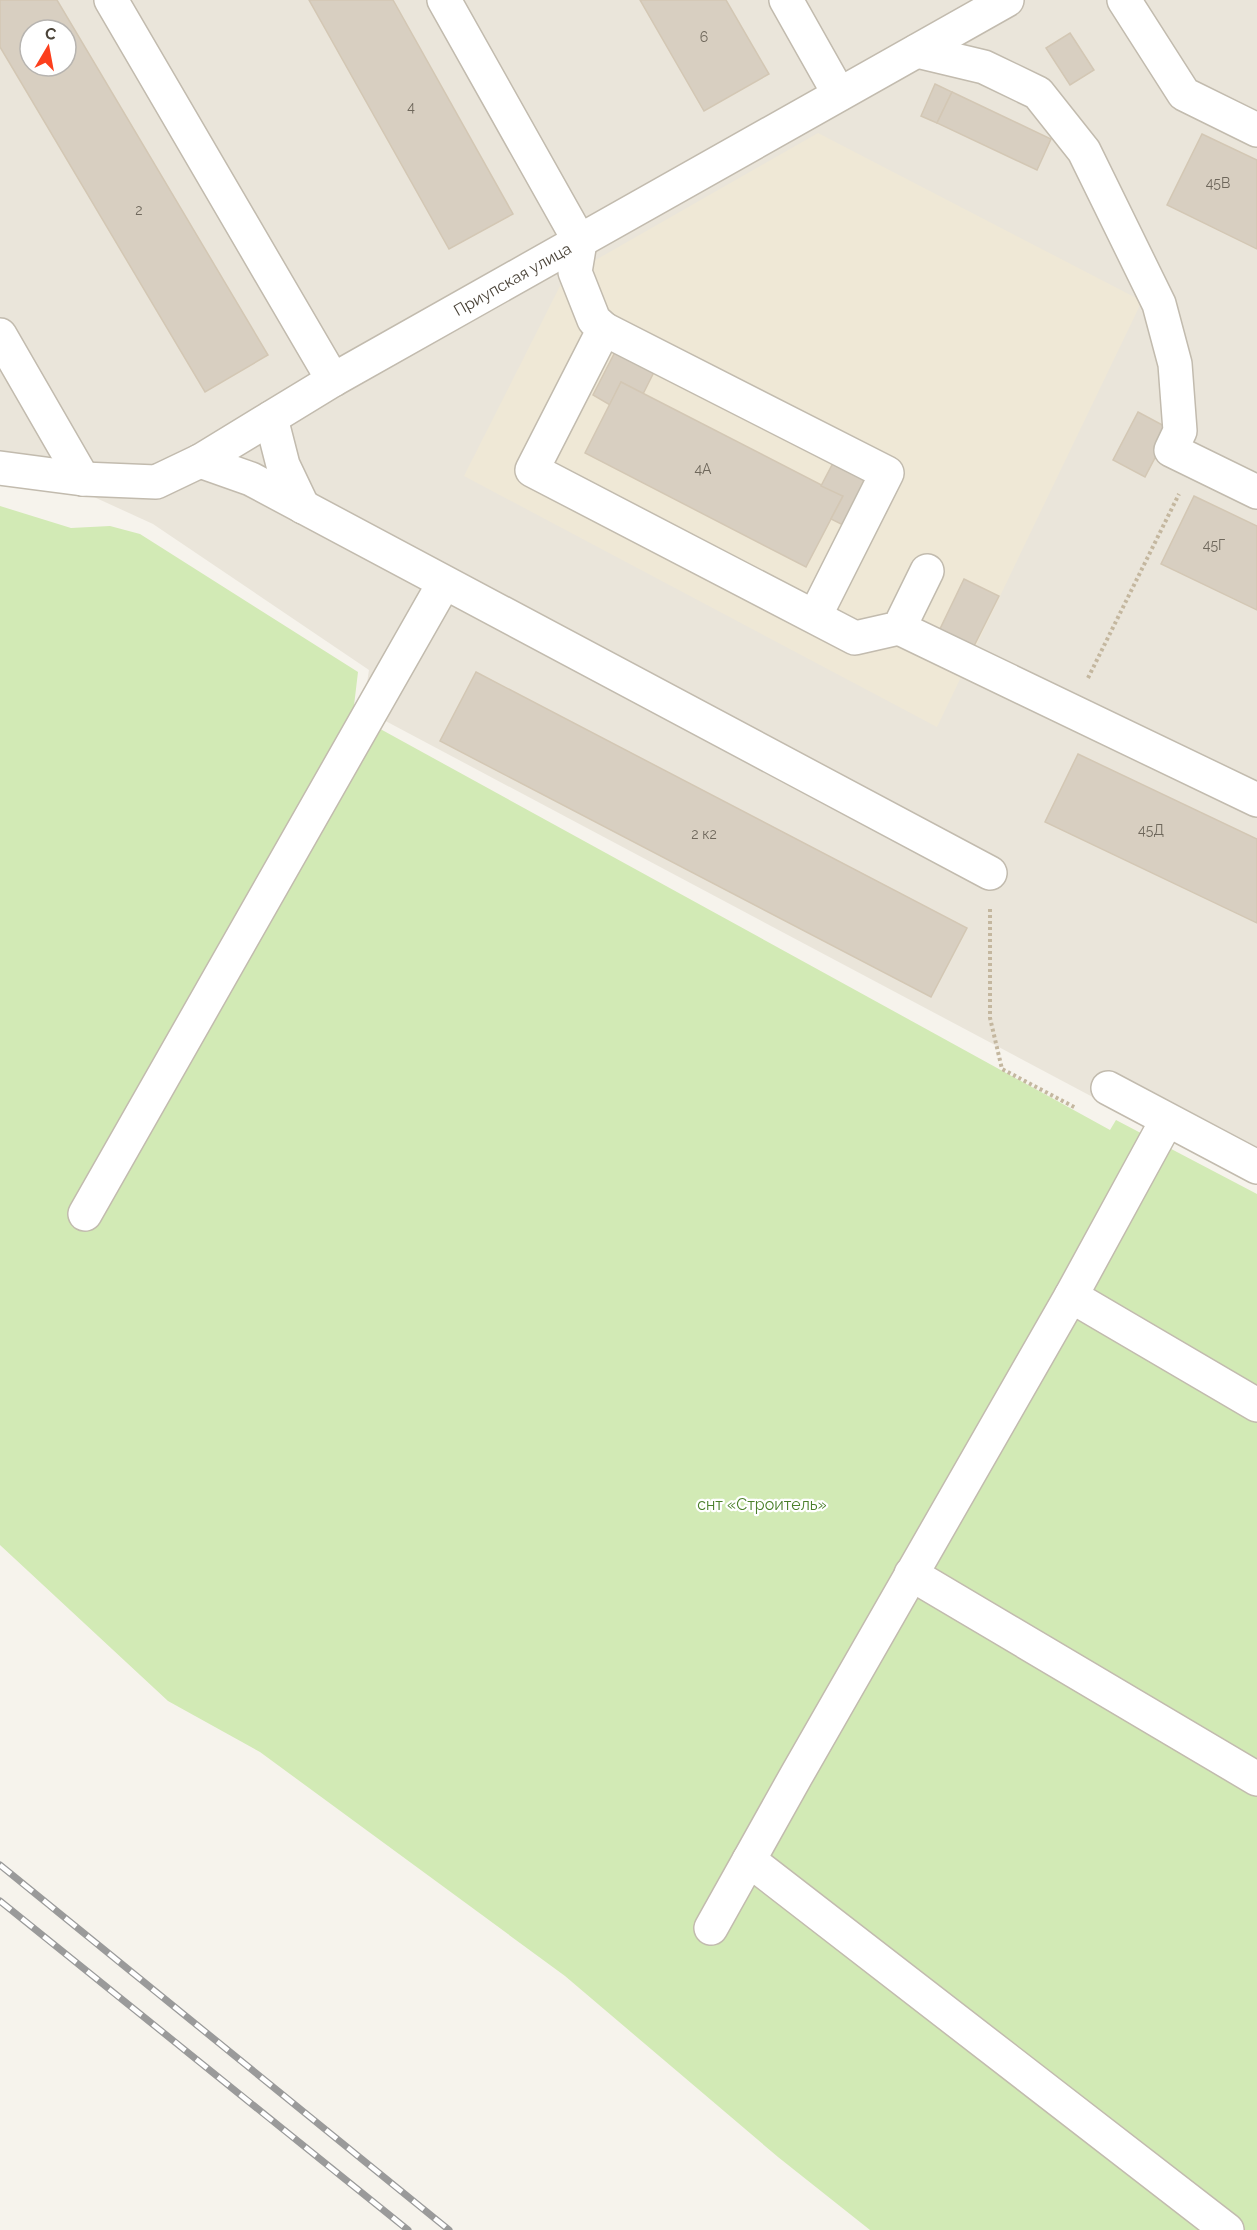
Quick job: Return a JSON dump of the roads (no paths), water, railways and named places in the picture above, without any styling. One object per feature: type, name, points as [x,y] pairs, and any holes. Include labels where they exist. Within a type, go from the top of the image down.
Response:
[{"type":"street","points":[[111,0],[333,380]]},
{"type":"street","points":[[444,0],[580,243],[575,272],[594,320],[604,329],[887,473],[815,616]]},
{"type":"street","points":[[786,0],[839,94]]},
{"type":"street","name":"Приупская улица","points":[[0,468],[83,479],[156,482],[200,461],[333,380],[580,243],[1007,0]]},
{"type":"street","points":[[1124,0],[1184,94],[1257,130]]},
{"type":"street","points":[[917,51],[984,67],[1038,93],[1084,151],[1159,304],[1176,375],[1179,431],[1171,450],[1257,492]]},
{"type":"street","points":[[604,329],[532,470],[855,638],[899,628],[1257,800]]},
{"type":"street","points":[[0,335],[83,479]]},
{"type":"street","points":[[271,418],[283,465],[303,507]]},
{"type":"street","points":[[200,461],[251,479],[990,873]]},
{"type":"street","points":[[899,628],[927,571]]},
{"type":"street","points":[[85,1214],[444,583]]},
{"type":"street","points":[[1108,1089],[1257,1167]]},
{"type":"street","points":[[711,1928],[1071,1296],[1167,1120]]},
{"type":"street","points":[[1071,1296],[1257,1405]]},
{"type":"street","points":[[911,1574],[1257,1779]]},
{"type":"street","points":[[749,1860],[1227,2230]]},
{"type":"railway","points":[[0,1865],[449,2230]]},
{"type":"railway","points":[[0,1901],[408,2230]]},
{"type":"park label","name":"снт «Строитель»","points":[[762,1504]]}]
